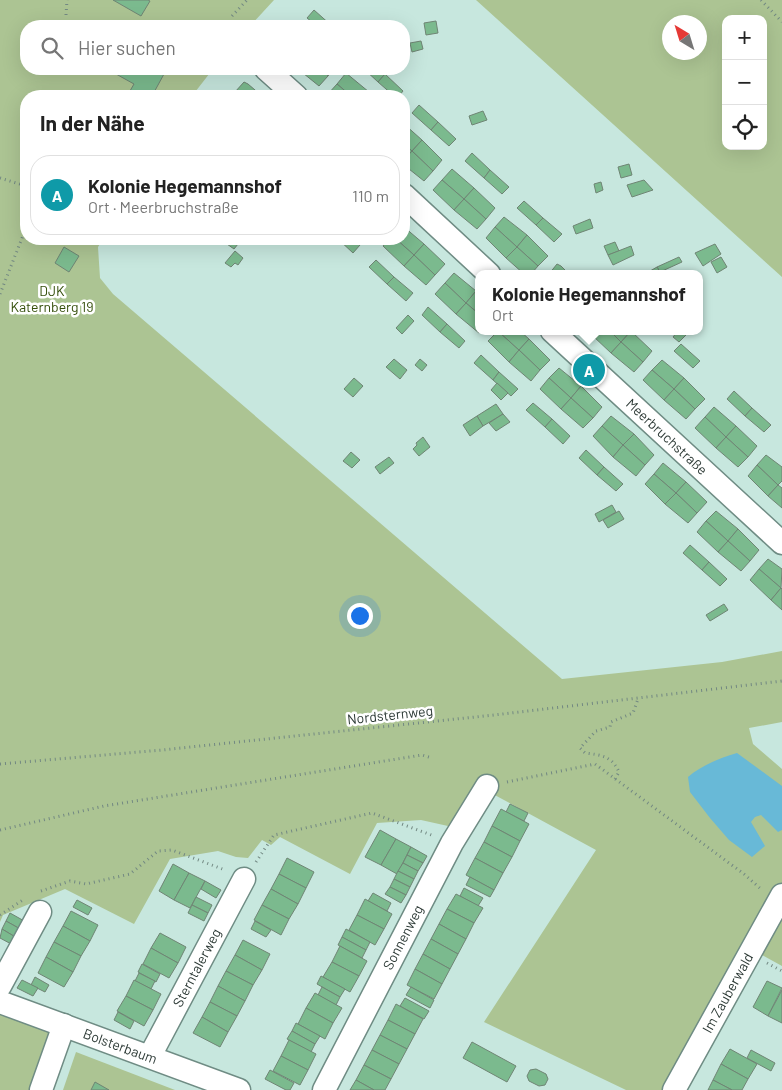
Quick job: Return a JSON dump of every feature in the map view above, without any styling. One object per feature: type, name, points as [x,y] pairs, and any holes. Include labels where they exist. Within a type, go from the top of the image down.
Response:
[{"type":"street","points":[[273,75],[289,90]]},
{"type":"street","points":[[410,201],[485,270]]},
{"type":"street","name":"Meerbruchstraße","points":[[556,335],[782,543]]},
{"type":"street","name":"Sonnenweg","points":[[324,1090],[452,843],[487,786]]},
{"type":"street","name":"Sterntalerweg","points":[[150,1056],[244,879]]},
{"type":"street","name":"Im Zauberwald","points":[[674,1090],[779,898]]},
{"type":"street","points":[[0,986],[33,902]]},
{"type":"street","name":"Bolsterbaum","points":[[0,1002],[239,1090]]},
{"type":"street","points":[[41,1090],[64,1025]]},
{"type":"path","points":[[66,15],[67,0]]},
{"type":"path","points":[[232,16],[247,0]]},
{"type":"path","points":[[761,0],[782,22]]},
{"type":"path","points":[[0,178],[20,184]]},
{"type":"path","points":[[0,294],[20,243]]},
{"type":"path","name":"Nordsternweg","points":[[0,764],[181,748],[782,681]]},
{"type":"path","points":[[615,779],[619,772],[615,762],[609,757],[585,753],[580,748],[596,731],[610,727],[611,722],[632,713],[637,706],[638,698]]},
{"type":"path","points":[[0,830],[104,806],[422,755],[432,758]]},
{"type":"path","points":[[487,786],[595,764],[779,898]]},
{"type":"path","points":[[0,915],[33,902],[70,881],[86,884],[130,874],[158,851],[172,850],[194,856],[244,879],[274,835],[372,813],[452,843]]},
{"type":"green space","name":"DJK Katernberg 19","points":[[0,0],[274,0],[256,20],[20,20],[20,75],[208,75],[197,90],[20,90],[20,245],[99,245],[100,278],[113,294],[562,679],[722,662],[782,651],[782,722],[749,728],[753,744],[782,769],[782,966],[755,951],[675,1090],[626,1090],[484,1022],[596,850],[491,793],[456,822],[448,826],[421,820],[377,823],[350,874],[280,837],[271,845],[262,840],[248,858],[236,857],[218,851],[170,859],[134,924],[65,889],[3,915],[0,922]]},
{"type":"green space","points":[[476,0],[782,0],[782,277]]},
{"type":"green space","points":[[0,1003],[59,1024],[37,1090],[0,1090]]},
{"type":"green space","points":[[76,1052],[175,1090],[63,1090]]},
{"type":"water","points":[[737,753],[782,786],[782,830],[778,832],[761,815],[755,817],[751,822],[765,846],[752,857],[729,840],[690,792],[688,777],[711,762]]},
{"type":"building","points":[[113,0],[148,0],[150,1],[141,16]]},
{"type":"building","points":[[314,10],[325,20],[310,20],[307,18]]},
{"type":"building","points":[[436,21],[438,33],[426,35],[424,23]]},
{"type":"building","points":[[421,41],[423,49],[412,52],[410,43]]},
{"type":"building","points":[[118,75],[163,75],[155,90],[130,90],[134,84]]},
{"type":"building","points":[[305,75],[327,75],[319,86]]},
{"type":"building","points":[[344,75],[348,75],[367,90],[344,90],[337,84]]},
{"type":"building","points":[[370,75],[384,75],[378,82]]},
{"type":"building","points":[[386,75],[402,90],[387,90],[378,82]]},
{"type":"building","points":[[244,82],[255,90],[237,90]]},
{"type":"building","points":[[337,84],[344,90],[332,90]]},
{"type":"building","points":[[419,105],[438,122],[431,130],[412,113]]},
{"type":"building","points":[[483,111],[487,120],[472,125],[469,116]]},
{"type":"building","points":[[438,122],[456,139],[449,146],[431,130]]},
{"type":"building","points":[[410,129],[422,140],[412,151],[410,149]]},
{"type":"building","points":[[422,140],[442,160],[433,171],[412,151]]},
{"type":"building","points":[[412,151],[433,171],[424,181],[410,170],[410,153]]},
{"type":"building","points":[[472,153],[490,170],[484,178],[465,161]]},
{"type":"building","points":[[629,164],[632,175],[621,178],[618,167]]},
{"type":"building","points":[[452,169],[474,188],[464,199],[442,180]]},
{"type":"building","points":[[490,170],[509,187],[502,194],[484,178]]},
{"type":"building","points":[[442,180],[464,199],[454,210],[433,190]]},
{"type":"building","points":[[644,180],[653,190],[632,197],[627,185]]},
{"type":"building","points":[[601,182],[603,190],[596,193],[594,184]]},
{"type":"building","points":[[474,188],[495,208],[486,219],[464,199]]},
{"type":"building","points":[[464,199],[486,219],[477,229],[454,210]]},
{"type":"building","points":[[524,201],[543,218],[536,225],[517,208]]},
{"type":"building","points":[[504,217],[527,235],[517,247],[495,227]]},
{"type":"building","points":[[543,218],[562,234],[554,242],[536,225]]},
{"type":"building","points":[[590,219],[593,228],[576,234],[573,226]]},
{"type":"building","points":[[495,227],[517,247],[506,258],[486,238]]},
{"type":"building","points":[[410,232],[424,244],[414,255],[403,245],[410,245]]},
{"type":"building","points":[[527,235],[548,256],[538,266],[517,247]]},
{"type":"building","points":[[615,242],[619,251],[608,255],[604,246]]},
{"type":"building","points":[[424,244],[445,264],[435,275],[414,255]]},
{"type":"building","points":[[715,244],[721,254],[703,266],[695,253]]},
{"type":"building","points":[[228,245],[237,245],[234,249]]},
{"type":"building","points":[[344,245],[360,245],[353,253]]},
{"type":"building","points":[[403,245],[414,255],[404,266],[383,246]]},
{"type":"building","points":[[631,246],[634,255],[613,265],[608,255]]},
{"type":"building","points":[[64,247],[79,256],[69,272],[55,263]]},
{"type":"building","points":[[517,247],[538,266],[534,270],[520,270],[506,258]]},
{"type":"building","points":[[235,251],[243,258],[238,265],[235,263],[231,267],[225,263]]},
{"type":"building","points":[[414,255],[435,275],[426,285],[404,266]]},
{"type":"building","points":[[679,257],[682,262],[664,270],[659,270],[657,267]]},
{"type":"building","points":[[721,257],[727,267],[717,273],[711,262]]},
{"type":"building","points":[[376,260],[394,277],[387,284],[369,267]]},
{"type":"building","points":[[557,264],[565,270],[552,270]]},
{"type":"building","points":[[454,273],[475,292],[466,303],[445,283]]},
{"type":"building","points":[[394,277],[413,293],[406,301],[387,284]]},
{"type":"building","points":[[445,283],[466,303],[456,314],[435,294]]},
{"type":"building","points":[[475,292],[475,311],[466,303]]},
{"type":"building","points":[[466,303],[475,311],[475,330],[456,314]]},
{"type":"building","points":[[428,307],[447,324],[440,332],[422,315]]},
{"type":"building","points":[[408,315],[414,321],[402,334],[396,328]]},
{"type":"building","points":[[447,324],[465,341],[459,348],[440,332]]},
{"type":"building","points":[[494,335],[502,335],[519,350],[509,362],[488,341]]},
{"type":"building","points":[[502,335],[524,335],[529,339],[519,350]]},
{"type":"building","points":[[614,335],[621,342],[611,353],[593,336]]},
{"type":"building","points":[[614,335],[627,335],[621,342]]},
{"type":"building","points":[[627,335],[635,335],[652,351],[643,362],[621,342]]},
{"type":"building","points":[[675,335],[686,335],[679,342],[673,337]]},
{"type":"building","points":[[529,339],[550,360],[540,370],[519,350]]},
{"type":"building","points":[[621,342],[643,362],[634,372],[611,353]]},
{"type":"building","points":[[681,344],[700,361],[693,368],[674,351]]},
{"type":"building","points":[[519,350],[540,370],[531,381],[509,362]]},
{"type":"building","points":[[481,355],[499,372],[493,380],[474,363]]},
{"type":"building","points":[[394,359],[407,370],[400,379],[386,367]]},
{"type":"building","points":[[420,359],[427,365],[422,371],[415,365]]},
{"type":"building","points":[[662,360],[684,378],[674,389],[652,370]]},
{"type":"building","points":[[559,368],[581,386],[571,398],[549,378]]},
{"type":"building","points":[[652,370],[674,389],[664,400],[643,380]]},
{"type":"building","points":[[499,372],[518,389],[511,396],[493,380]]},
{"type":"building","points":[[354,378],[363,386],[353,397],[344,389]]},
{"type":"building","points":[[549,378],[571,398],[561,409],[540,389]]},
{"type":"building","points":[[684,378],[705,399],[695,409],[674,389]]},
{"type":"building","points":[[497,383],[508,393],[501,400],[491,390]]},
{"type":"building","points":[[581,386],[602,407],[593,418],[571,398]]},
{"type":"building","points":[[674,389],[695,409],[686,419],[664,400]]},
{"type":"building","points":[[734,391],[752,408],[745,416],[727,399]]},
{"type":"building","points":[[571,398],[593,418],[583,428],[561,409]]},
{"type":"building","points":[[533,403],[552,419],[545,427],[526,410]]},
{"type":"building","points":[[496,404],[503,414],[483,426],[477,416]]},
{"type":"building","points":[[714,407],[736,426],[726,437],[705,417]]},
{"type":"building","points":[[752,408],[771,425],[764,432],[745,416]]},
{"type":"building","points":[[503,414],[510,422],[496,431],[489,423]]},
{"type":"building","points":[[477,416],[483,426],[470,436],[463,425]]},
{"type":"building","points":[[611,416],[634,434],[623,445],[602,426]]},
{"type":"building","points":[[705,417],[726,437],[716,448],[695,428]]},
{"type":"building","points":[[552,419],[570,436],[563,444],[545,427]]},
{"type":"building","points":[[602,426],[623,445],[613,457],[593,436]]},
{"type":"building","points":[[736,426],[757,446],[748,457],[726,437]]},
{"type":"building","points":[[634,434],[654,455],[645,465],[623,445]]},
{"type":"building","points":[[423,437],[430,447],[419,456],[413,449],[417,445],[416,443]]},
{"type":"building","points":[[726,437],[748,457],[738,467],[716,448]]},
{"type":"building","points":[[623,445],[645,465],[636,476],[613,457]]},
{"type":"building","points":[[586,450],[604,467],[597,475],[579,458]]},
{"type":"building","points":[[351,452],[360,460],[352,468],[343,461]]},
{"type":"building","points":[[766,455],[782,467],[782,481],[778,485],[757,465]]},
{"type":"building","points":[[389,457],[394,463],[380,474],[375,467]]},
{"type":"building","points":[[663,463],[686,482],[676,493],[654,474]]},
{"type":"building","points":[[757,465],[778,485],[768,496],[748,476]]},
{"type":"building","points":[[604,467],[623,484],[616,491],[597,475]]},
{"type":"building","points":[[654,474],[676,493],[665,504],[645,484]]},
{"type":"building","points":[[686,482],[707,502],[697,513],[676,493]]},
{"type":"building","points":[[778,485],[782,488],[782,508],[768,496]]},
{"type":"building","points":[[676,493],[697,513],[688,523],[665,504]]},
{"type":"building","points":[[612,505],[616,512],[599,522],[595,514]]},
{"type":"building","points":[[619,511],[624,519],[608,528],[603,520]]},
{"type":"building","points":[[716,511],[738,529],[728,541],[706,521]]},
{"type":"building","points":[[706,521],[728,541],[718,552],[697,532]]},
{"type":"building","points":[[738,529],[759,550],[750,561],[728,541]]},
{"type":"building","points":[[728,541],[750,561],[741,571],[718,552]]},
{"type":"building","points":[[690,545],[709,562],[702,570],[683,553]]},
{"type":"building","points":[[768,559],[782,569],[781,588],[759,569]]},
{"type":"building","points":[[709,562],[727,579],[720,586],[702,570]]},
{"type":"building","points":[[759,569],[781,588],[771,600],[750,580]]},
{"type":"building","points":[[782,589],[782,610],[771,600]]},
{"type":"building","points":[[724,604],[728,610],[710,621],[706,615]]},
{"type":"building","points":[[510,804],[528,813],[524,821],[506,812]]},
{"type":"building","points":[[501,809],[529,824],[520,841],[492,826]]},
{"type":"building","points":[[492,826],[520,841],[512,857],[484,842]]},
{"type":"building","points":[[380,830],[396,839],[381,865],[365,857]]},
{"type":"building","points":[[396,839],[411,847],[397,874],[381,865]]},
{"type":"building","points":[[484,842],[512,857],[503,873],[475,858]]},
{"type":"building","points":[[411,847],[427,856],[423,863],[407,855]]},
{"type":"building","points":[[407,855],[423,863],[418,871],[403,863]]},
{"type":"building","points":[[287,858],[314,872],[306,888],[279,874]]},
{"type":"building","points":[[475,858],[503,873],[494,890],[466,875]]},
{"type":"building","points":[[403,863],[418,871],[414,879],[398,871]]},
{"type":"building","points":[[173,864],[189,873],[174,900],[159,891]]},
{"type":"building","points":[[398,871],[414,879],[410,887],[394,879]]},
{"type":"building","points":[[189,873],[205,881],[190,908],[174,900]]},
{"type":"building","points":[[279,874],[306,888],[298,904],[271,889]]},
{"type":"building","points":[[470,877],[494,890],[490,897],[466,885]]},
{"type":"building","points":[[394,879],[410,887],[406,895],[390,887]]},
{"type":"building","points":[[205,881],[221,890],[216,898],[201,889]]},
{"type":"building","points":[[390,887],[406,895],[401,903],[385,894]]},
{"type":"building","points":[[464,888],[483,898],[478,906],[460,896]]},
{"type":"building","points":[[271,889],[298,904],[289,919],[262,905]]},
{"type":"building","points":[[373,893],[391,903],[387,911],[368,901]]},
{"type":"building","points":[[456,894],[483,908],[474,923],[447,909]]},
{"type":"building","points":[[196,897],[212,905],[208,913],[192,905]]},
{"type":"building","points":[[365,899],[392,914],[384,929],[357,915]]},
{"type":"building","points":[[77,900],[92,908],[88,915],[73,907]]},
{"type":"building","points":[[192,905],[208,913],[204,921],[188,913]]},
{"type":"building","points":[[262,905],[289,919],[281,935],[254,920]]},
{"type":"building","points":[[447,909],[474,923],[466,939],[439,924]]},
{"type":"building","points":[[71,911],[98,925],[90,941],[63,926]]},
{"type":"building","points":[[10,913],[26,922],[22,930],[6,921]]},
{"type":"building","points":[[357,915],[384,929],[375,945],[349,930]]},
{"type":"building","points":[[6,921],[22,930],[17,938],[2,929]]},
{"type":"building","points":[[255,921],[271,930],[266,937],[251,929]]},
{"type":"building","points":[[439,924],[466,939],[458,954],[431,939]]},
{"type":"building","points":[[63,926],[90,941],[81,956],[54,942]]},
{"type":"building","points":[[2,929],[17,938],[13,945],[0,938]]},
{"type":"building","points":[[346,929],[370,942],[366,950],[342,937]]},
{"type":"building","points":[[160,933],[186,947],[178,963],[151,948]]},
{"type":"building","points":[[342,937],[366,950],[362,958],[338,945]]},
{"type":"building","points":[[431,939],[458,954],[450,969],[423,954]]},
{"type":"building","points":[[243,940],[270,954],[262,970],[235,955]]},
{"type":"building","points":[[54,942],[81,956],[73,972],[46,957]]},
{"type":"building","points":[[340,946],[367,961],[359,976],[332,962]]},
{"type":"building","points":[[151,948],[178,963],[169,978],[143,964]]},
{"type":"building","points":[[423,954],[450,969],[442,984],[415,969]]},
{"type":"building","points":[[235,955],[262,970],[253,985],[226,971]]},
{"type":"building","points":[[46,957],[73,972],[64,987],[38,973]]},
{"type":"building","points":[[332,962],[359,976],[350,992],[323,977]]},
{"type":"building","points":[[142,964],[160,974],[156,982],[138,972]]},
{"type":"building","points":[[415,969],[442,984],[434,999],[407,985]]},
{"type":"building","points":[[226,971],[253,985],[245,1001],[218,986]]},
{"type":"building","points":[[139,973],[155,981],[151,989],[135,981]]},
{"type":"building","points":[[321,976],[345,989],[340,997],[317,984]]},
{"type":"building","points":[[35,977],[49,985],[45,992],[31,985]]},
{"type":"building","points":[[22,980],[38,988],[33,996],[17,988]]},
{"type":"building","points":[[134,980],[161,994],[153,1010],[126,996]]},
{"type":"building","points":[[767,981],[782,988],[768,1016],[753,1007]]},
{"type":"building","points":[[218,986],[245,1001],[237,1016],[210,1002]]},
{"type":"building","points":[[322,987],[340,997],[336,1005],[318,995]]},
{"type":"building","points":[[411,987],[434,1000],[430,1008],[406,995]]},
{"type":"building","points":[[782,990],[782,1023],[768,1016]]},
{"type":"building","points":[[315,993],[342,1008],[333,1023],[306,1008]]},
{"type":"building","points":[[126,996],[153,1010],[144,1026],[117,1011]]},
{"type":"building","points":[[405,998],[429,1011],[424,1019],[400,1006]]},
{"type":"building","points":[[210,1002],[237,1016],[228,1032],[202,1017]]},
{"type":"building","points":[[396,1004],[423,1019],[415,1034],[388,1020]]},
{"type":"building","points":[[306,1008],[333,1023],[325,1039],[298,1024]]},
{"type":"building","points":[[118,1012],[134,1021],[130,1029],[114,1020]]},
{"type":"building","points":[[202,1017],[228,1032],[220,1047],[193,1033]]},
{"type":"building","points":[[388,1020],[415,1034],[407,1049],[380,1035]]},
{"type":"building","points":[[296,1023],[320,1036],[315,1044],[292,1031]]},
{"type":"building","points":[[292,1031],[315,1044],[311,1052],[287,1039]]},
{"type":"building","points":[[380,1035],[407,1049],[399,1064],[372,1050]]},
{"type":"building","points":[[289,1040],[316,1054],[308,1070],[281,1056]]},
{"type":"building","points":[[472,1042],[516,1066],[507,1082],[463,1058]]},
{"type":"building","points":[[730,1049],[757,1064],[748,1079],[721,1064]]},
{"type":"building","points":[[372,1050],[399,1064],[391,1079],[364,1065]]},
{"type":"building","points":[[751,1050],[775,1063],[771,1071],[747,1058]]},
{"type":"building","points":[[281,1056],[308,1070],[300,1085],[273,1071]]},
{"type":"building","points":[[721,1064],[748,1079],[742,1090],[732,1090],[713,1080]]},
{"type":"building","points":[[364,1065],[391,1079],[385,1090],[374,1090],[356,1080]]},
{"type":"building","points":[[536,1069],[546,1074],[548,1079],[545,1085],[539,1086],[529,1081],[527,1076],[530,1070]]},
{"type":"building","points":[[270,1070],[294,1083],[290,1090],[286,1090],[265,1079]]},
{"type":"building","points":[[356,1080],[374,1090],[350,1090]]},
{"type":"building","points":[[713,1080],[732,1090],[708,1090]]},
{"type":"building","points":[[95,1082],[109,1090],[91,1090]]},
{"type":"place","name":"Kolonie Hegemannshof","points":[[589,370]]}]
